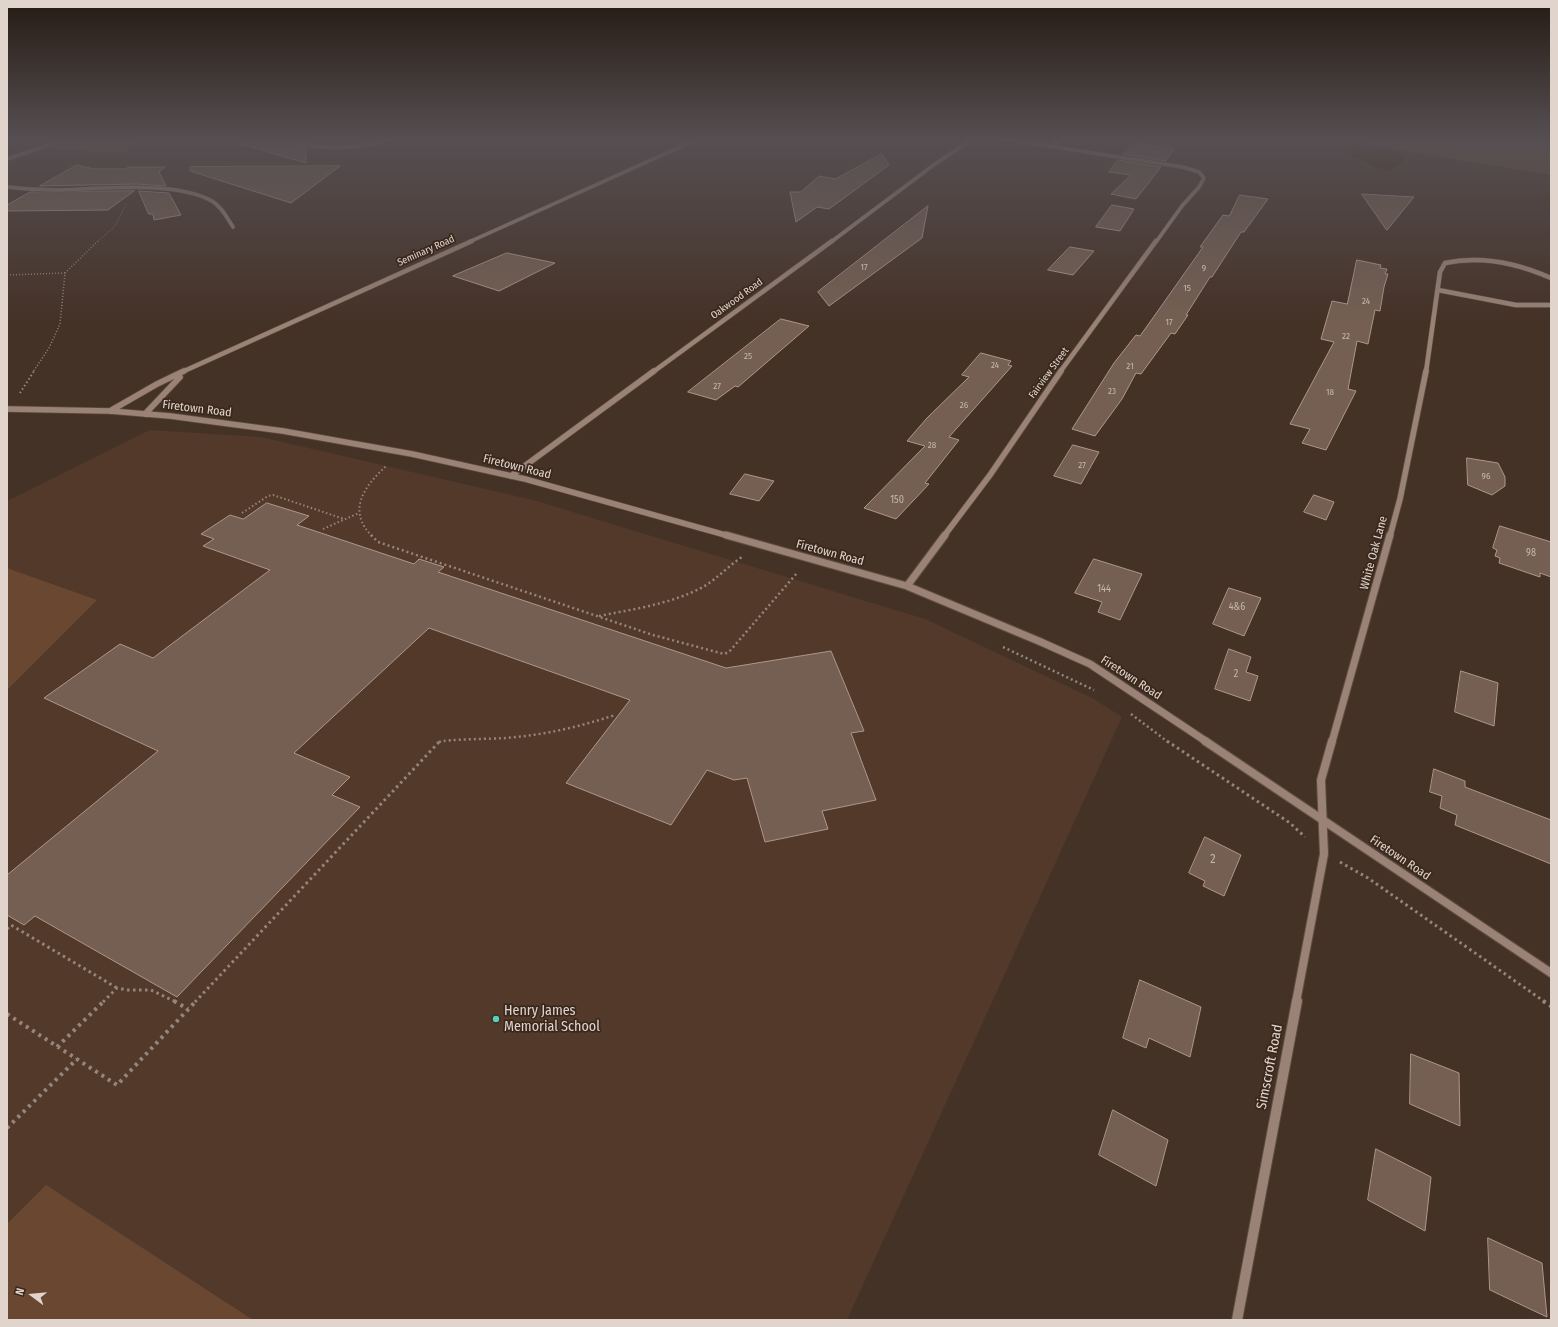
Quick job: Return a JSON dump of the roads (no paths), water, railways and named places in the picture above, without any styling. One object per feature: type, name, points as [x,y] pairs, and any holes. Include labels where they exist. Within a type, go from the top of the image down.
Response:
[{"type":"street","points":[[206,200],[215,203],[233,227]]},
{"type":"street","name":"Seminary Road","points":[[110,411],[150,388],[562,200]]},
{"type":"street","name":"Oakwood Road","points":[[511,476],[888,200]]},
{"type":"street","name":"Fairview Street","points":[[907,586],[990,475],[1055,380],[1187,200]]},
{"type":"street","name":"White Oak Lane","points":[[1322,818],[1321,780],[1400,499],[1425,378],[1440,272],[1445,263],[1456,260],[1474,259],[1528,269],[1551,278]]},
{"type":"street","points":[[1438,290],[1516,305],[1551,305]]},
{"type":"street","name":"Seminary Road","points":[[145,414],[183,374]]},
{"type":"street","name":"Firetown Road","points":[[7,409],[110,411],[145,414],[283,431],[412,454],[511,476],[907,586],[1090,664],[1322,818],[1551,973]]},
{"type":"street","name":"Simscroft Road","points":[[1237,1320],[1324,854],[1322,818]]},
{"type":"place","name":"Henry James Memorial School","points":[[496,1019]]}]
